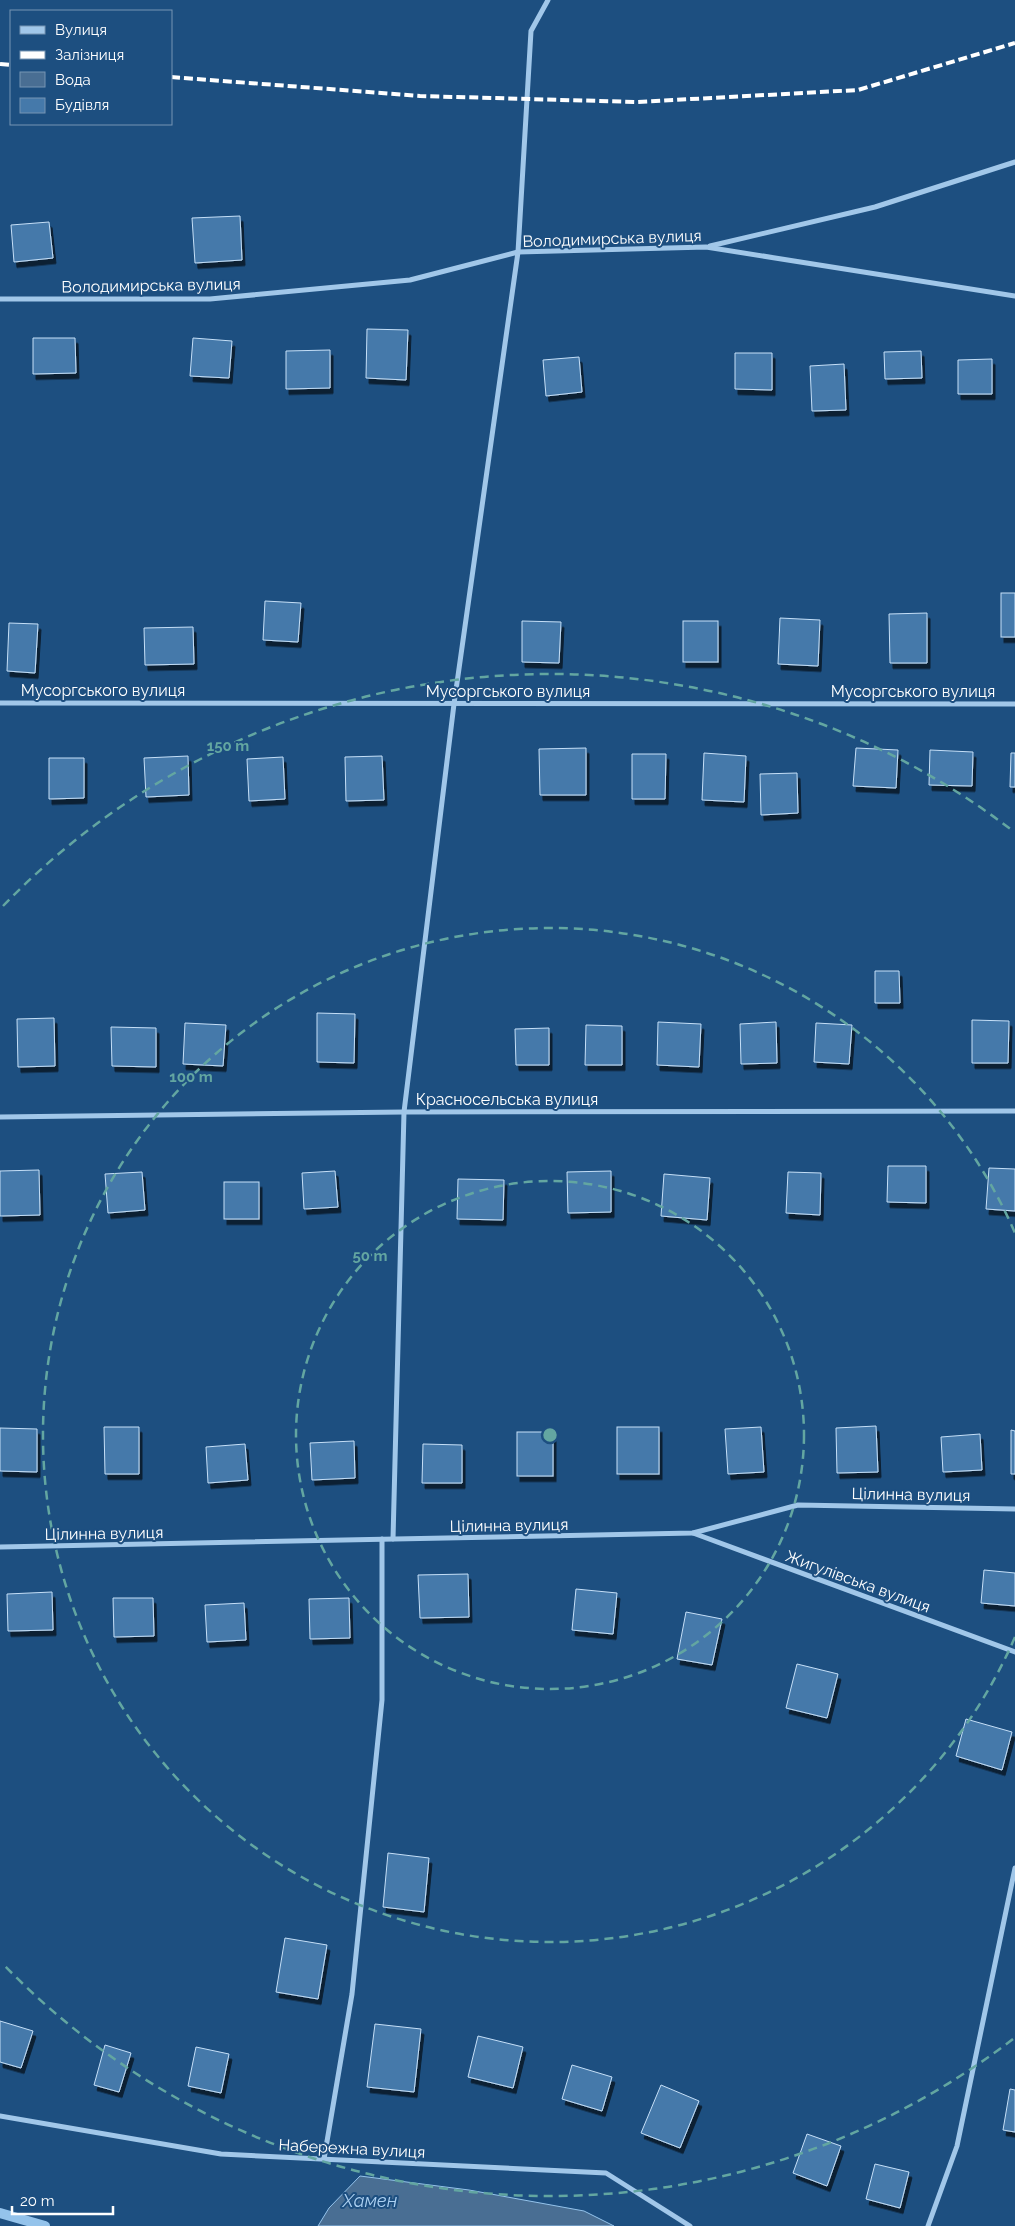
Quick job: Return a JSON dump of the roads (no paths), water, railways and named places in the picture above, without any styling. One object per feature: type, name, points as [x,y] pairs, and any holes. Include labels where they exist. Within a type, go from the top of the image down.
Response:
[{"type":"street","points":[[393,1540],[404,1112],[454,704],[518,252],[531,31],[548,0]]},
{"type":"street","points":[[706,247],[875,207],[1015,162]]},
{"type":"street","name":"Володимирська вулиця","points":[[0,299],[210,299],[410,280],[518,252],[706,247],[1015,296]]},
{"type":"street","name":"Мусоргського вулиця","points":[[0,703],[1015,704]]},
{"type":"street","name":"Красносельська вулиця","points":[[0,1117],[404,1112],[1015,1111]]},
{"type":"street","name":"Цілинна вулиця","points":[[0,1547],[692,1533],[798,1505],[1015,1508]]},
{"type":"street","name":"Жигулівська вулиця","points":[[692,1533],[1015,1652]]},
{"type":"street","points":[[324,2159],[352,1994],[382,1700],[382,1539]]},
{"type":"street","points":[[928,2226],[958,2146],[1015,1868]]},
{"type":"street","name":"Набережна вулиця","points":[[0,2116],[221,2154],[606,2173],[690,2226]]},
{"type":"water","name":"Хамен","points":[[360,2176],[469,2190],[584,2211],[614,2226],[318,2226],[329,2208]]},
{"type":"waterway","points":[[0,2213],[45,2226]]},
{"type":"railway","points":[[172,77],[420,96],[637,102],[858,90],[1015,43]]},
{"type":"railway","points":[[0,64],[10,65]]}]
